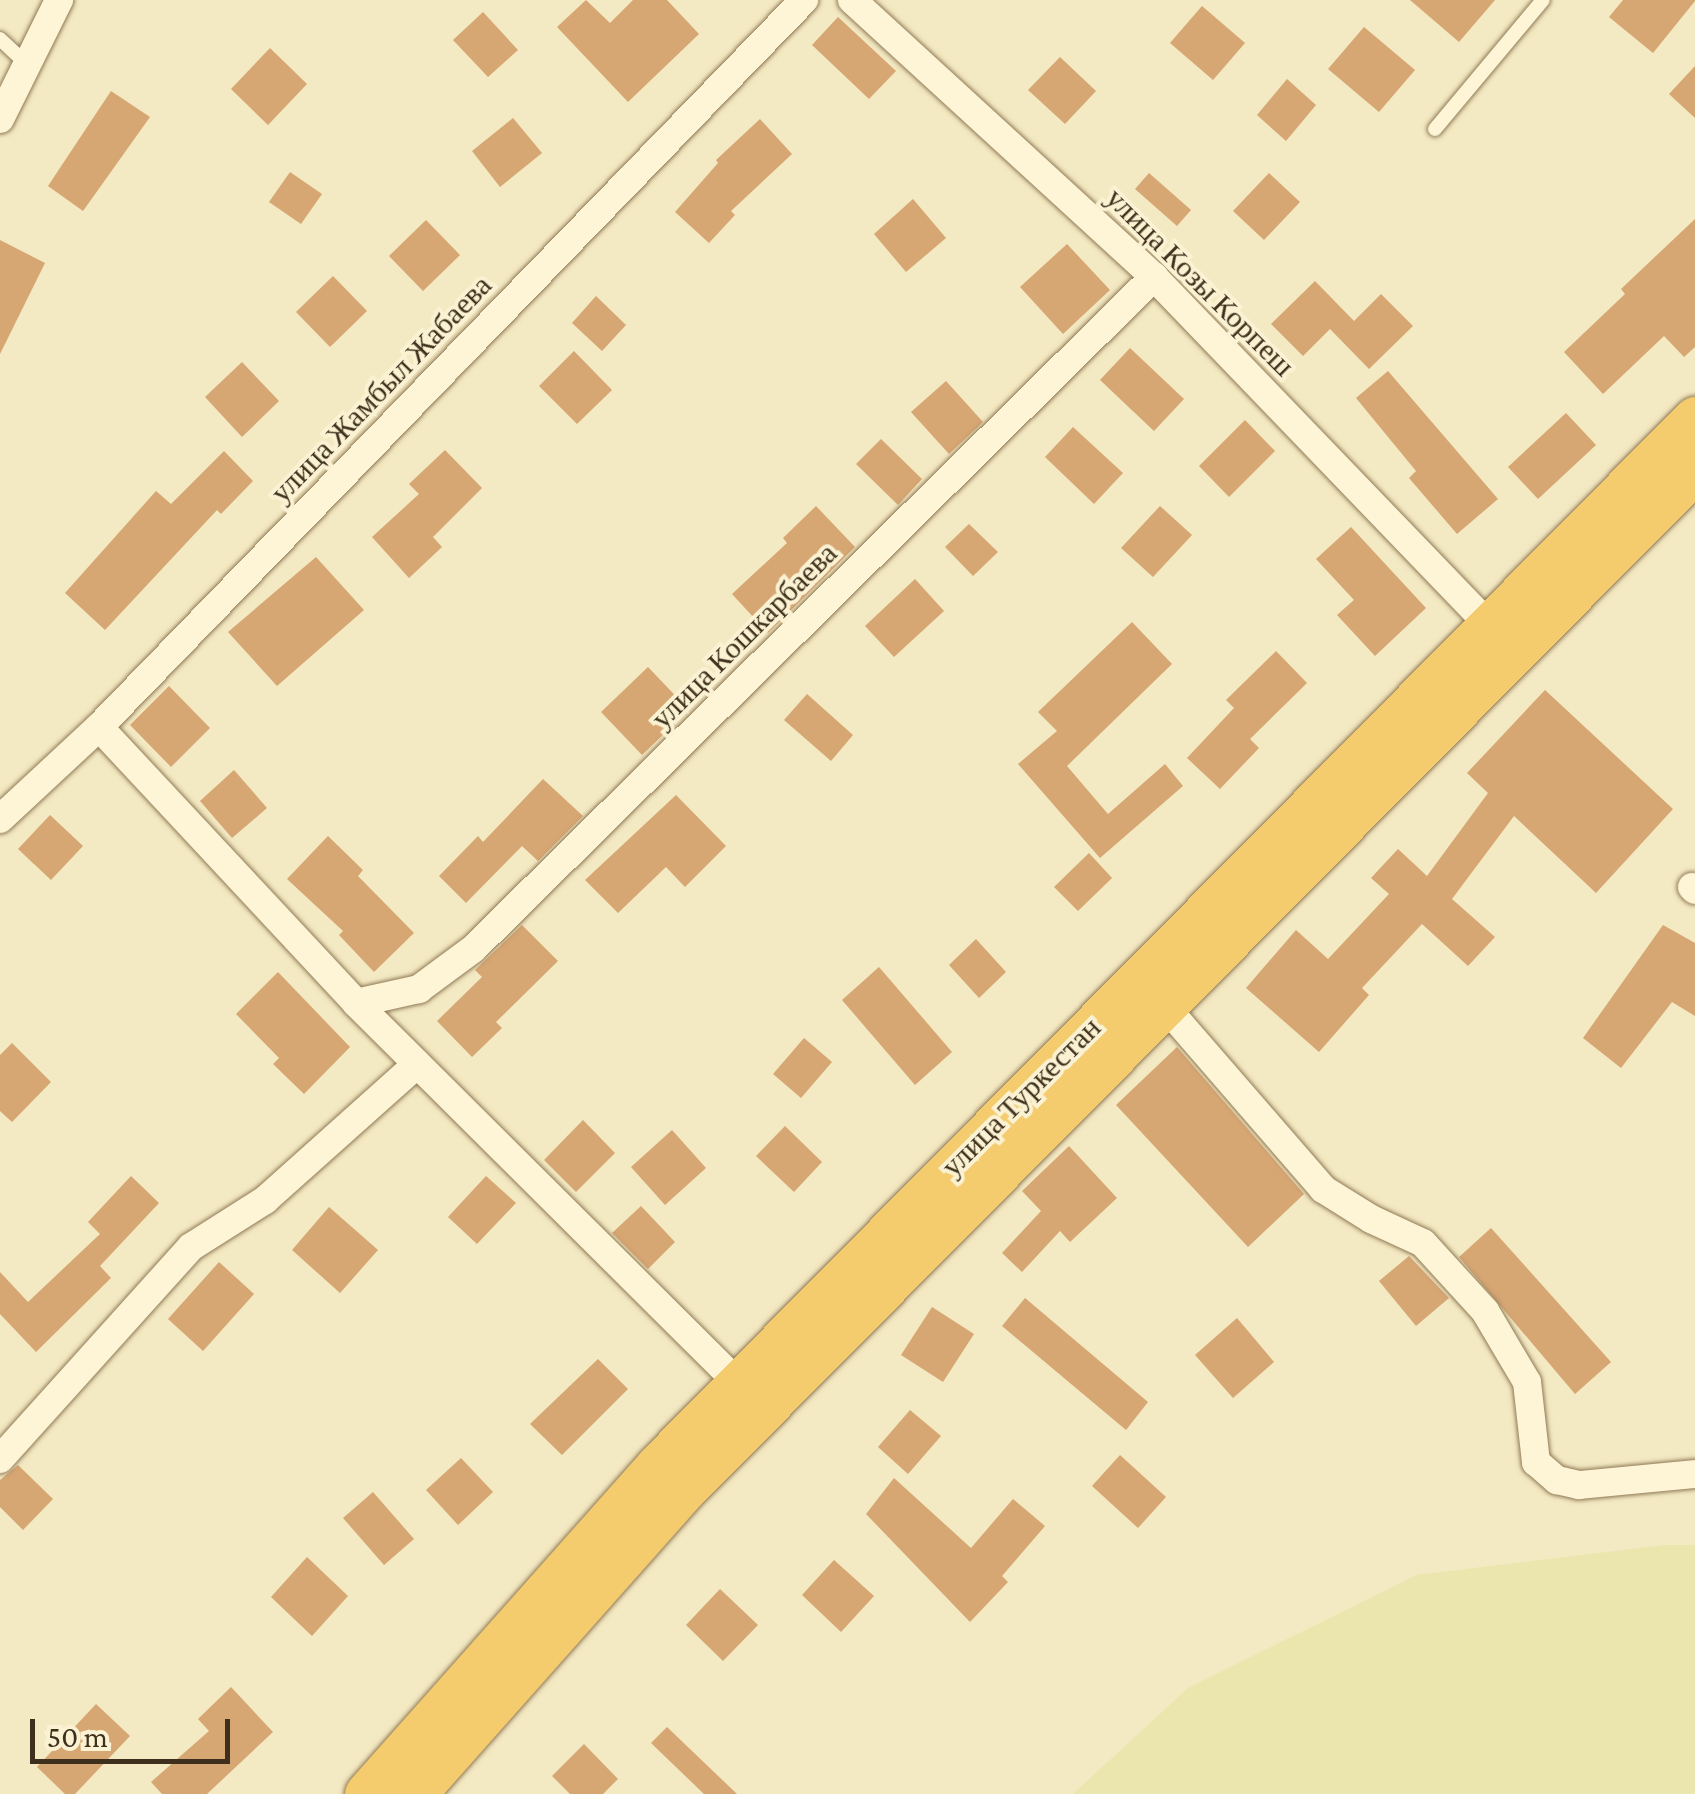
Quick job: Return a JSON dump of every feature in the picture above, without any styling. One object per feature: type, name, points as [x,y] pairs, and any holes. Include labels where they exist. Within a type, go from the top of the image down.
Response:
[{"type":"highway","name":"улица Туркестан","points":[[413,1794],[670,1478],[738,1383],[1695,419]]},
{"type":"highway","name":"улица Туркестан","points":[[367,1794],[670,1478],[1163,1004],[1695,469]]},
{"type":"street","points":[[0,119],[59,0]]},
{"type":"street","name":"улица Жамбыл Жабаева","points":[[0,819],[99,727],[804,0]]},
{"type":"street","name":"улица Козы Корпеш","points":[[852,0],[1154,277],[1489,624]]},
{"type":"street","name":"улица Кошкарбаева","points":[[356,1003],[419,989],[473,949],[1154,277]]},
{"type":"street","points":[[99,727],[356,1003],[738,1383]]},
{"type":"street","points":[[1163,1004],[1324,1189],[1371,1220],[1423,1243],[1485,1311],[1527,1382],[1536,1462],[1557,1480],[1580,1485],[1695,1474]]},
{"type":"street","points":[[0,1458],[191,1247],[265,1200],[417,1064]]},
{"type":"lane","points":[[1435,129],[1542,0]]},
{"type":"lane","points":[[0,40],[29,67]]},
{"type":"shaded area","points":[[1665,1545],[1695,1545],[1695,1794],[1073,1794],[1188,1688],[1417,1575]]},
{"type":"building","points":[[586,0],[610,23],[633,0],[667,0],[699,34],[628,102],[557,27]]},
{"type":"building","points":[[1410,0],[1495,0],[1459,42]]},
{"type":"building","points":[[1623,0],[1695,1],[1653,53],[1609,17]]},
{"type":"building","points":[[1202,6],[1245,43],[1213,80],[1170,43]]},
{"type":"building","points":[[483,12],[518,50],[488,77],[453,40]]},
{"type":"building","points":[[838,17],[896,71],[869,99],[812,45]]},
{"type":"building","points":[[1364,27],[1415,70],[1379,112],[1328,69]]},
{"type":"building","points":[[270,48],[307,84],[268,125],[231,89]]},
{"type":"building","points":[[1060,57],[1096,91],[1065,124],[1028,90]]},
{"type":"building","points":[[1695,66],[1695,118],[1669,94]]},
{"type":"building","points":[[1287,79],[1316,105],[1286,141],[1257,115]]},
{"type":"building","points":[[111,91],[150,117],[83,211],[48,186]]},
{"type":"building","points":[[513,118],[542,153],[500,187],[472,151]]},
{"type":"building","points":[[760,119],[792,154],[731,211],[735,215],[709,243],[675,212],[718,163],[716,160]]},
{"type":"building","points":[[290,172],[322,194],[301,224],[269,202]]},
{"type":"building","points":[[1149,173],[1191,210],[1177,226],[1135,189]]},
{"type":"building","points":[[1269,173],[1300,202],[1264,240],[1233,211]]},
{"type":"building","points":[[913,199],[946,238],[906,272],[874,234]]},
{"type":"building","points":[[1695,219],[1695,347],[1684,357],[1664,336],[1603,394],[1564,352],[1625,294],[1621,289]]},
{"type":"building","points":[[426,220],[460,255],[423,291],[389,256]]},
{"type":"building","points":[[0,240],[45,263],[0,354]]},
{"type":"building","points":[[1067,244],[1110,290],[1063,334],[1020,287]]},
{"type":"building","points":[[333,276],[367,311],[330,347],[296,312]]},
{"type":"building","points":[[1315,281],[1354,321],[1381,294],[1413,326],[1369,369],[1330,329],[1303,356],[1271,324]]},
{"type":"building","points":[[596,296],[626,325],[602,351],[572,323]]},
{"type":"building","points":[[1130,348],[1184,399],[1154,431],[1100,380]]},
{"type":"building","points":[[574,351],[612,390],[577,424],[539,386]]},
{"type":"building","points":[[242,362],[279,401],[242,437],[205,397]]},
{"type":"building","points":[[1388,371],[1498,499],[1457,534],[1409,478],[1416,471],[1356,398]]},
{"type":"building","points":[[946,381],[983,422],[949,454],[911,412]]},
{"type":"building","points":[[1566,413],[1596,445],[1538,499],[1508,467]]},
{"type":"building","points":[[1245,420],[1275,451],[1229,497],[1199,466]]},
{"type":"building","points":[[1073,427],[1123,473],[1094,504],[1045,457]]},
{"type":"building","points":[[881,439],[922,479],[898,505],[856,464]]},
{"type":"building","points":[[445,450],[482,488],[433,537],[442,547],[409,578],[372,537],[419,494],[409,484]]},
{"type":"building","points":[[224,451],[253,481],[221,514],[217,510],[105,630],[65,593],[156,491],[171,504]]},
{"type":"building","points":[[816,506],[855,547],[768,633],[732,594],[787,543],[783,538]]},
{"type":"building","points":[[1160,506],[1192,535],[1153,577],[1121,548]]},
{"type":"building","points":[[969,524],[998,552],[973,576],[945,547]]},
{"type":"building","points":[[1351,527],[1426,608],[1375,656],[1337,615],[1354,600],[1316,559]]},
{"type":"building","points":[[316,557],[364,610],[277,686],[228,632]]},
{"type":"building","points":[[915,579],[944,611],[894,657],[865,626]]},
{"type":"building","points":[[1132,622],[1172,664],[1067,766],[1108,814],[1165,764],[1183,786],[1100,858],[1018,764],[1057,731],[1038,712]]},
{"type":"building","points":[[1276,651],[1307,683],[1250,739],[1259,748],[1220,789],[1187,758],[1234,708],[1226,700]]},
{"type":"building","points":[[648,667],[689,710],[642,755],[601,712]]},
{"type":"building","points":[[169,686],[210,728],[171,767],[130,725]]},
{"type":"building","points":[[1545,690],[1673,809],[1596,893],[1514,816],[1452,899],[1495,937],[1468,966],[1422,924],[1362,988],[1369,995],[1319,1052],[1246,988],[1296,930],[1328,959],[1389,894],[1371,878],[1398,849],[1427,876],[1488,793],[1467,773]]},
{"type":"building","points":[[807,694],[853,735],[831,761],[784,720]]},
{"type":"building","points":[[234,770],[267,808],[232,838],[200,801]]},
{"type":"building","points":[[543,779],[583,816],[538,861],[522,846],[466,903],[439,876],[478,836],[483,842]]},
{"type":"building","points":[[676,795],[726,846],[685,887],[666,867],[618,913],[585,880]]},
{"type":"building","points":[[50,815],[83,846],[51,880],[18,849]]},
{"type":"building","points":[[328,836],[363,870],[358,876],[414,933],[374,972],[339,935],[343,931],[287,879]]},
{"type":"building","points":[[1089,853],[1112,878],[1078,911],[1054,887]]},
{"type":"building","points":[[522,925],[558,961],[496,1022],[502,1028],[472,1057],[437,1021],[482,977],[475,970]]},
{"type":"building","points":[[1663,925],[1695,943],[1695,1016],[1672,1002],[1621,1068],[1583,1038]]},
{"type":"building","points":[[976,939],[1006,972],[979,998],[949,965]]},
{"type":"building","points":[[879,967],[952,1052],[915,1085],[842,1000]]},
{"type":"building","points":[[278,972],[350,1047],[304,1094],[273,1064],[279,1058],[236,1014]]},
{"type":"building","points":[[804,1038],[832,1062],[801,1098],[773,1074]]},
{"type":"building","points":[[12,1043],[51,1082],[12,1122],[0,1111],[0,1055]]},
{"type":"building","points":[[1177,1047],[1304,1194],[1248,1247],[1116,1105]]},
{"type":"building","points":[[583,1120],[615,1153],[576,1192],[544,1160]]},
{"type":"building","points":[[785,1126],[822,1162],[794,1192],[756,1156]]},
{"type":"building","points":[[672,1130],[706,1168],[665,1205],[631,1167]]},
{"type":"building","points":[[1069,1146],[1117,1198],[1070,1242],[1060,1231],[1022,1272],[1002,1253],[1041,1211],[1022,1191]]},
{"type":"building","points":[[131,1176],[159,1203],[100,1266],[111,1278],[36,1352],[0,1314],[0,1272],[28,1302],[100,1234],[88,1222]]},
{"type":"building","points":[[486,1176],[516,1203],[477,1244],[448,1217]]},
{"type":"building","points":[[641,1206],[675,1242],[648,1269],[612,1233]]},
{"type":"building","points":[[329,1207],[378,1250],[340,1293],[292,1250]]},
{"type":"building","points":[[1491,1228],[1611,1362],[1575,1394],[1459,1257]]},
{"type":"building","points":[[1409,1256],[1449,1298],[1416,1326],[1379,1281]]},
{"type":"building","points":[[219,1262],[254,1294],[203,1351],[168,1319]]},
{"type":"building","points":[[1025,1298],[1148,1402],[1126,1430],[1002,1326]]},
{"type":"building","points":[[932,1307],[974,1334],[943,1382],[901,1355]]},
{"type":"building","points":[[1237,1318],[1274,1362],[1233,1398],[1195,1355]]},
{"type":"building","points":[[598,1359],[628,1389],[562,1455],[530,1424]]},
{"type":"building","points":[[910,1410],[941,1436],[908,1474],[878,1447]]},
{"type":"building","points":[[1120,1455],[1166,1497],[1138,1528],[1092,1486]]},
{"type":"building","points":[[461,1458],[493,1492],[458,1525],[426,1490]]},
{"type":"building","points":[[18,1465],[53,1499],[23,1530],[0,1507],[0,1480]]},
{"type":"building","points":[[894,1478],[971,1548],[1013,1499],[1045,1526],[1002,1576],[1008,1582],[970,1622],[866,1514]]},
{"type":"building","points":[[373,1492],[414,1539],[384,1565],[343,1518]]},
{"type":"building","points":[[307,1557],[348,1596],[312,1636],[271,1597]]},
{"type":"building","points":[[834,1560],[874,1596],[841,1632],[802,1595]]},
{"type":"building","points":[[720,1589],[758,1625],[723,1661],[686,1625]]},
{"type":"building","points":[[231,1687],[273,1732],[207,1794],[162,1794],[151,1782],[209,1731],[198,1719]]},
{"type":"building","points":[[96,1704],[130,1736],[75,1794],[65,1794],[37,1767]]},
{"type":"building","points":[[667,1727],[737,1794],[704,1794],[651,1743]]},
{"type":"building","points":[[584,1744],[618,1779],[603,1794],[570,1794],[552,1776]]}]
